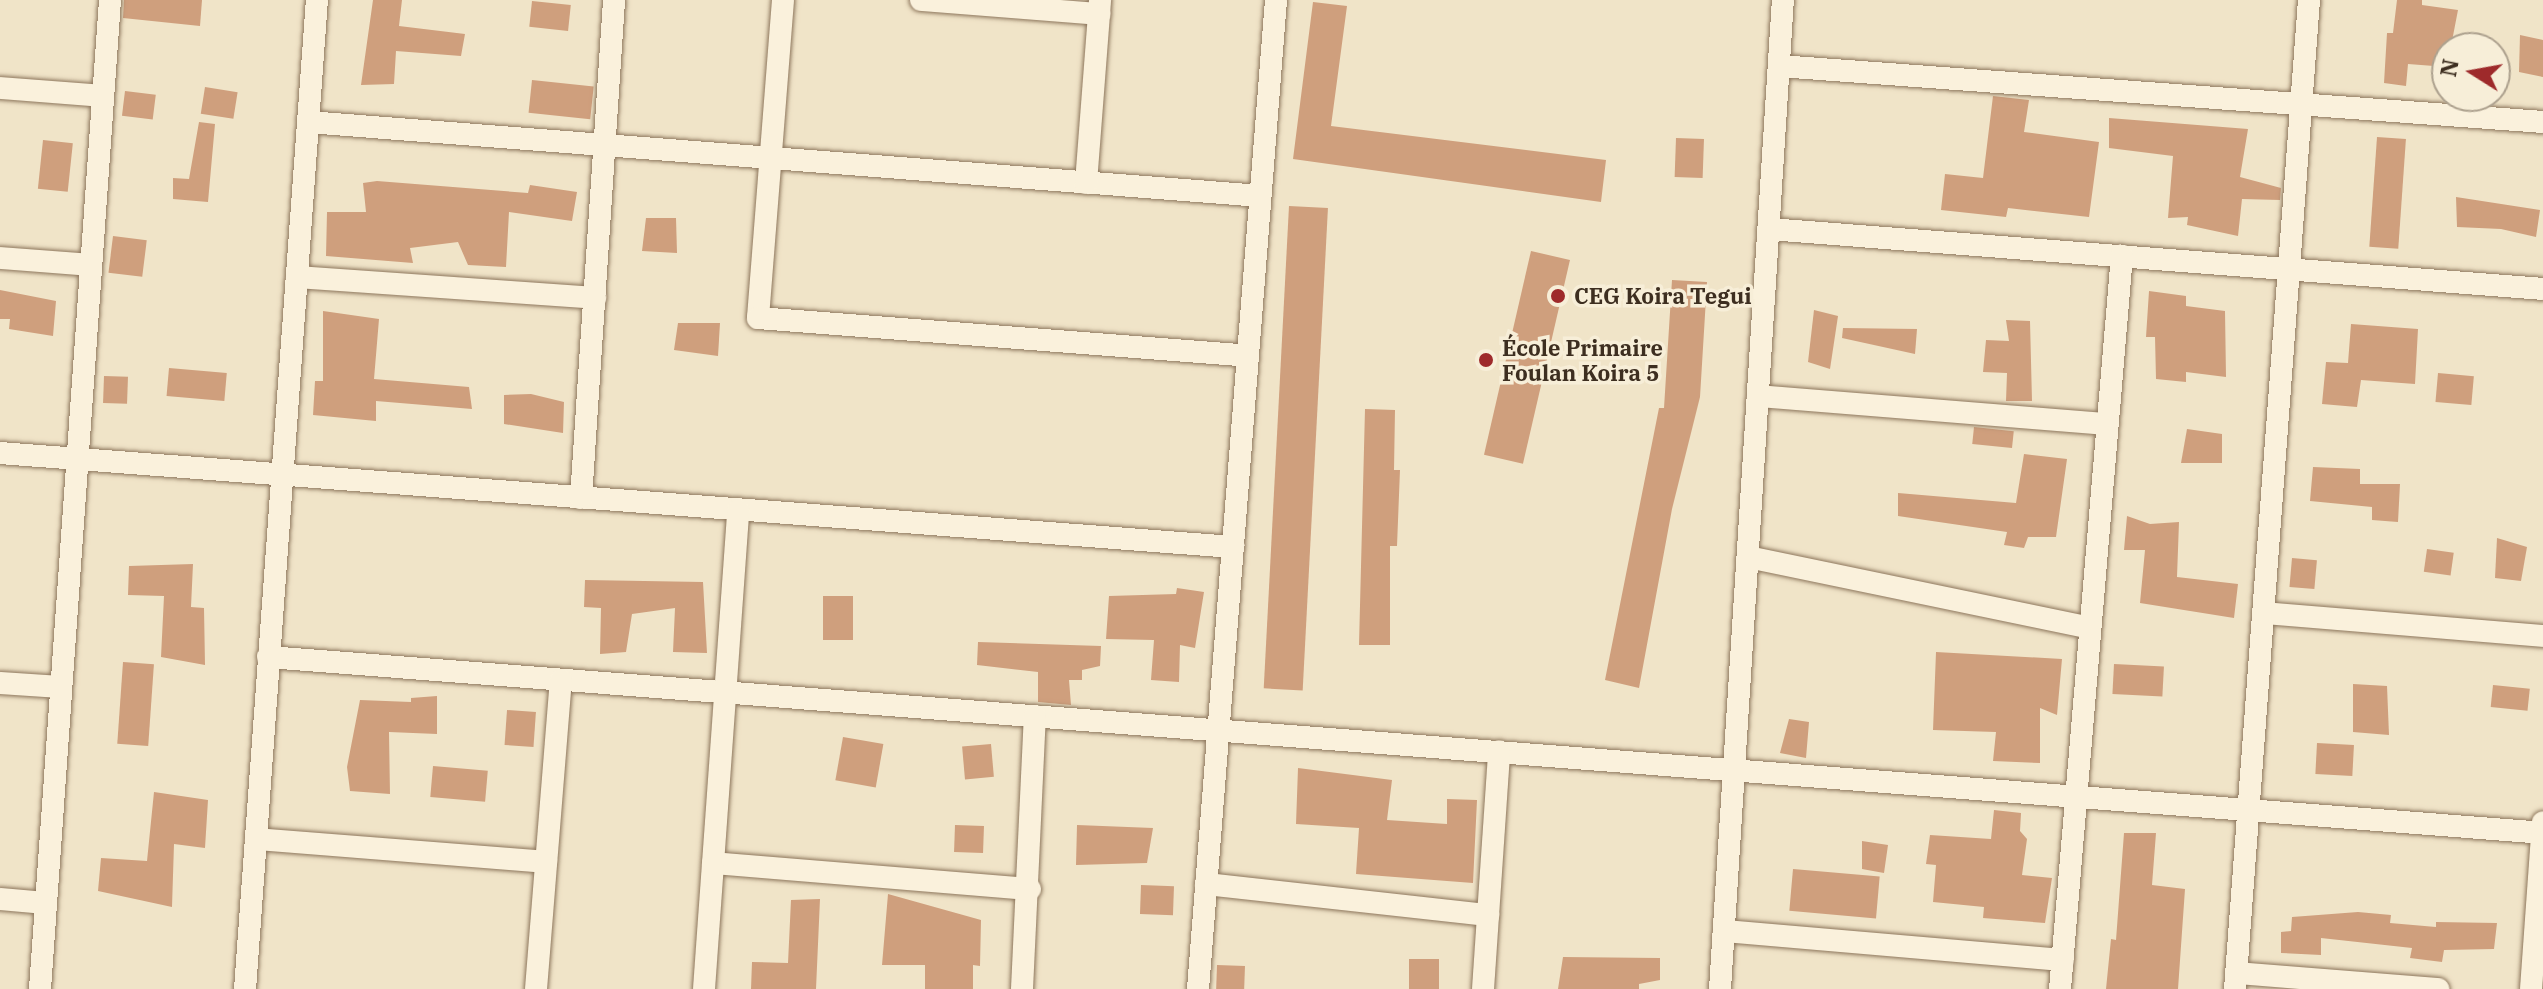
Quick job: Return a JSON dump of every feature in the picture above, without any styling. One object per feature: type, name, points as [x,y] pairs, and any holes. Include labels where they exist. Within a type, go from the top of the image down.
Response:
[{"type":"street","points":[[40,989],[110,0]]},
{"type":"street","points":[[245,989],[317,0]]},
{"type":"street","points":[[581,498],[614,0]]},
{"type":"street","points":[[783,0],[758,318],[1248,356]]},
{"type":"street","points":[[921,0],[1100,7],[1086,183]]},
{"type":"street","points":[[1198,989],[1276,0]]},
{"type":"street","points":[[1720,989],[1783,0]]},
{"type":"street","points":[[2309,0],[2236,981],[2438,989]]},
{"type":"street","points":[[1779,66],[2543,122]]},
{"type":"street","points":[[0,88],[103,96]]},
{"type":"street","points":[[308,122],[1260,196]]},
{"type":"street","points":[[1769,229],[2543,289]]},
{"type":"street","points":[[2060,989],[2122,256]]},
{"type":"street","points":[[0,258],[91,265]]},
{"type":"street","points":[[297,277],[595,298]]},
{"type":"street","points":[[1758,396],[2106,424]]},
{"type":"street","points":[[0,453],[1233,547]]},
{"type":"street","points":[[704,989],[738,510]]},
{"type":"street","points":[[1748,557],[2090,628]]},
{"type":"street","points":[[2264,613],[2543,636]]},
{"type":"street","points":[[268,657],[2543,832]]},
{"type":"street","points":[[536,989],[561,680]]},
{"type":"street","points":[[0,683],[61,687]]},
{"type":"street","points":[[1022,989],[1030,889],[1035,716]]},
{"type":"street","points":[[1483,989],[1499,752]]},
{"type":"street","points":[[2531,989],[2543,822]]},
{"type":"street","points":[[256,839],[546,862]]},
{"type":"street","points":[[713,863],[1030,889]]},
{"type":"street","points":[[1206,884],[1488,915]]},
{"type":"street","points":[[0,899],[46,903]]},
{"type":"street","points":[[1724,931],[2063,960]]},
{"type":"building","points":[[124,0],[202,0],[200,26],[123,18]]},
{"type":"building","points":[[373,0],[402,0],[399,26],[465,34],[461,56],[396,51],[394,84],[361,85]]},
{"type":"building","points":[[2397,0],[2422,0],[2422,5],[2458,10],[2454,32],[2431,32],[2431,66],[2408,64],[2406,86],[2384,83],[2387,33],[2393,33]]},
{"type":"building","points":[[532,1],[571,5],[568,31],[529,27]]},
{"type":"building","points":[[1313,2],[1347,6],[1331,126],[1606,160],[1601,202],[1293,159]]},
{"type":"building","points":[[2520,35],[2543,40],[2543,77],[2519,72]]},
{"type":"building","points":[[532,80],[594,86],[590,119],[529,113]]},
{"type":"building","points":[[205,87],[238,92],[233,119],[201,114]]},
{"type":"building","points":[[125,91],[156,95],[153,120],[122,116]]},
{"type":"building","points":[[1993,96],[2029,100],[2024,132],[2099,142],[2089,217],[2008,208],[2006,217],[1941,210],[1945,174],[1983,178]]},
{"type":"building","points":[[2109,118],[2248,129],[2240,177],[2281,188],[2280,200],[2242,199],[2238,236],[2187,225],[2188,217],[2168,218],[2173,156],[2109,148]]},
{"type":"building","points":[[199,122],[215,124],[208,202],[173,199],[173,178],[189,179]]},
{"type":"building","points":[[2377,137],[2406,139],[2398,249],[2369,247]]},
{"type":"building","points":[[1676,138],[1704,139],[1703,178],[1675,177]]},
{"type":"building","points":[[43,140],[73,143],[68,192],[38,189]]},
{"type":"building","points":[[377,181],[528,193],[530,185],[577,192],[572,221],[509,212],[506,267],[468,265],[458,242],[410,248],[413,263],[326,256],[327,212],[366,212],[363,183]]},
{"type":"building","points":[[2456,197],[2540,210],[2536,237],[2501,229],[2457,227]]},
{"type":"building","points":[[1289,206],[1328,208],[1303,690],[1264,688]]},
{"type":"building","points":[[646,218],[676,218],[677,253],[642,251]]},
{"type":"building","points":[[113,236],[147,240],[142,277],[108,273]]},
{"type":"building","points":[[1531,251],[1570,260],[1523,464],[1484,455]]},
{"type":"building","points":[[1672,280],[1707,282],[1700,397],[1672,509],[1639,688],[1605,680],[1659,408],[1664,408]]},
{"type":"building","points":[[0,290],[56,301],[53,336],[9,329],[10,319],[0,319]]},
{"type":"building","points":[[2149,291],[2186,296],[2186,306],[2225,311],[2226,377],[2186,372],[2186,382],[2156,379],[2155,337],[2146,337]]},
{"type":"building","points":[[1814,310],[1838,316],[1830,369],[1808,362]]},
{"type":"building","points":[[323,311],[379,319],[374,379],[469,387],[472,409],[376,401],[376,421],[313,415],[315,381],[323,381]]},
{"type":"building","points":[[2006,320],[2030,321],[2032,401],[2006,401],[2007,373],[1983,372],[1986,340],[2009,341]]},
{"type":"building","points":[[678,323],[720,323],[718,356],[674,350]]},
{"type":"building","points":[[2351,324],[2418,329],[2415,384],[2361,380],[2357,407],[2322,404],[2326,362],[2348,363]]},
{"type":"building","points":[[1843,328],[1917,329],[1915,354],[1842,338]]},
{"type":"building","points":[[169,368],[227,373],[224,401],[167,396]]},
{"type":"building","points":[[2438,373],[2474,376],[2471,405],[2435,402]]},
{"type":"building","points":[[104,376],[128,377],[127,404],[103,403]]},
{"type":"building","points":[[531,394],[564,402],[563,433],[504,424],[504,395]]},
{"type":"building","points":[[1365,409],[1395,410],[1394,470],[1400,470],[1397,546],[1390,546],[1390,645],[1359,645]]},
{"type":"building","points":[[1974,427],[2014,431],[2012,448],[1972,444]]},
{"type":"building","points":[[2187,429],[2222,434],[2222,463],[2181,463]]},
{"type":"building","points":[[2024,454],[2067,459],[2056,537],[2028,537],[2024,548],[2004,545],[2007,532],[1898,516],[1898,493],[2016,503]]},
{"type":"building","points":[[2313,467],[2360,469],[2360,484],[2400,484],[2398,522],[2372,520],[2372,507],[2310,501]]},
{"type":"building","points":[[2127,516],[2150,524],[2179,522],[2177,577],[2238,584],[2234,618],[2140,603],[2145,550],[2124,550]]},
{"type":"building","points":[[2497,538],[2527,547],[2521,581],[2495,578]]},
{"type":"building","points":[[2427,549],[2454,553],[2451,576],[2424,572]]},
{"type":"building","points":[[2292,558],[2317,560],[2314,589],[2289,587]]},
{"type":"building","points":[[193,564],[191,607],[204,608],[205,665],[161,657],[164,596],[128,595],[129,566]]},
{"type":"building","points":[[585,580],[703,582],[707,653],[673,652],[675,608],[632,614],[626,652],[600,654],[601,608],[584,607]]},
{"type":"building","points":[[1177,588],[1204,592],[1195,648],[1180,645],[1179,682],[1151,680],[1154,640],[1106,639],[1109,596],[1176,594]]},
{"type":"building","points":[[823,596],[853,596],[853,640],[823,640]]},
{"type":"building","points":[[978,642],[1101,646],[1100,666],[1082,670],[1082,680],[1069,680],[1071,705],[1038,702],[1038,672],[977,665]]},
{"type":"building","points":[[1936,652],[2062,659],[2057,715],[2040,708],[2040,763],[1993,761],[1996,732],[1933,730]]},
{"type":"building","points":[[123,662],[154,664],[148,746],[117,744]]},
{"type":"building","points":[[2114,664],[2164,667],[2162,697],[2112,694]]},
{"type":"building","points":[[2353,684],[2387,686],[2389,735],[2353,732]]},
{"type":"building","points":[[2493,685],[2530,689],[2527,711],[2491,707]]},
{"type":"building","points":[[437,696],[437,734],[389,732],[390,794],[350,791],[347,767],[360,700],[411,702],[411,698]]},
{"type":"building","points":[[507,710],[536,712],[533,747],[505,745]]},
{"type":"building","points":[[1789,719],[1809,722],[1806,758],[1780,753]]},
{"type":"building","points":[[843,737],[883,744],[876,787],[835,780]]},
{"type":"building","points":[[2317,743],[2354,745],[2352,776],[2315,774]]},
{"type":"building","points":[[991,744],[994,777],[965,779],[962,747]]},
{"type":"building","points":[[433,766],[488,771],[485,802],[430,797]]},
{"type":"building","points":[[1298,768],[1392,780],[1387,820],[1447,824],[1447,799],[1477,800],[1473,883],[1356,874],[1359,828],[1296,824]]},
{"type":"building","points":[[154,792],[208,800],[205,848],[174,844],[172,907],[98,891],[101,858],[147,861]]},
{"type":"building","points":[[1994,810],[2021,813],[2020,831],[2027,839],[2022,875],[2052,878],[2045,923],[1983,918],[1984,907],[1933,902],[1936,865],[1926,864],[1930,835],[1991,839]]},
{"type":"building","points":[[955,825],[984,826],[983,853],[954,852]]},
{"type":"building","points":[[1077,825],[1153,828],[1147,863],[1076,865]]},
{"type":"building","points":[[2124,833],[2156,833],[2152,885],[2185,889],[2178,989],[2106,989],[2111,939],[2116,940]]},
{"type":"building","points":[[1862,841],[1888,845],[1884,873],[1862,869]]},
{"type":"building","points":[[1793,869],[1880,877],[1876,918],[1789,911]]},
{"type":"building","points":[[1141,885],[1174,886],[1173,915],[1140,914]]},
{"type":"building","points":[[888,894],[981,920],[980,966],[973,965],[973,989],[925,989],[925,965],[882,965]]},
{"type":"building","points":[[820,899],[816,989],[751,989],[752,962],[788,963],[791,900]]},
{"type":"building","points":[[2358,912],[2391,915],[2390,923],[2436,927],[2436,922],[2497,923],[2494,949],[2444,950],[2442,962],[2410,958],[2412,948],[2321,938],[2321,955],[2281,953],[2281,932],[2291,931],[2292,917]]},
{"type":"building","points":[[1563,957],[1660,958],[1660,980],[1639,984],[1639,989],[1558,989]]},
{"type":"building","points":[[1409,959],[1439,959],[1439,989],[1409,989]]},
{"type":"building","points":[[1217,965],[1245,966],[1244,989],[1216,989]]},
{"type":"place","name":"CEG Koira Tegui","points":[[1558,296]]},
{"type":"place","name":"École Primaire Foulan Koira 5","points":[[1486,360]]}]
